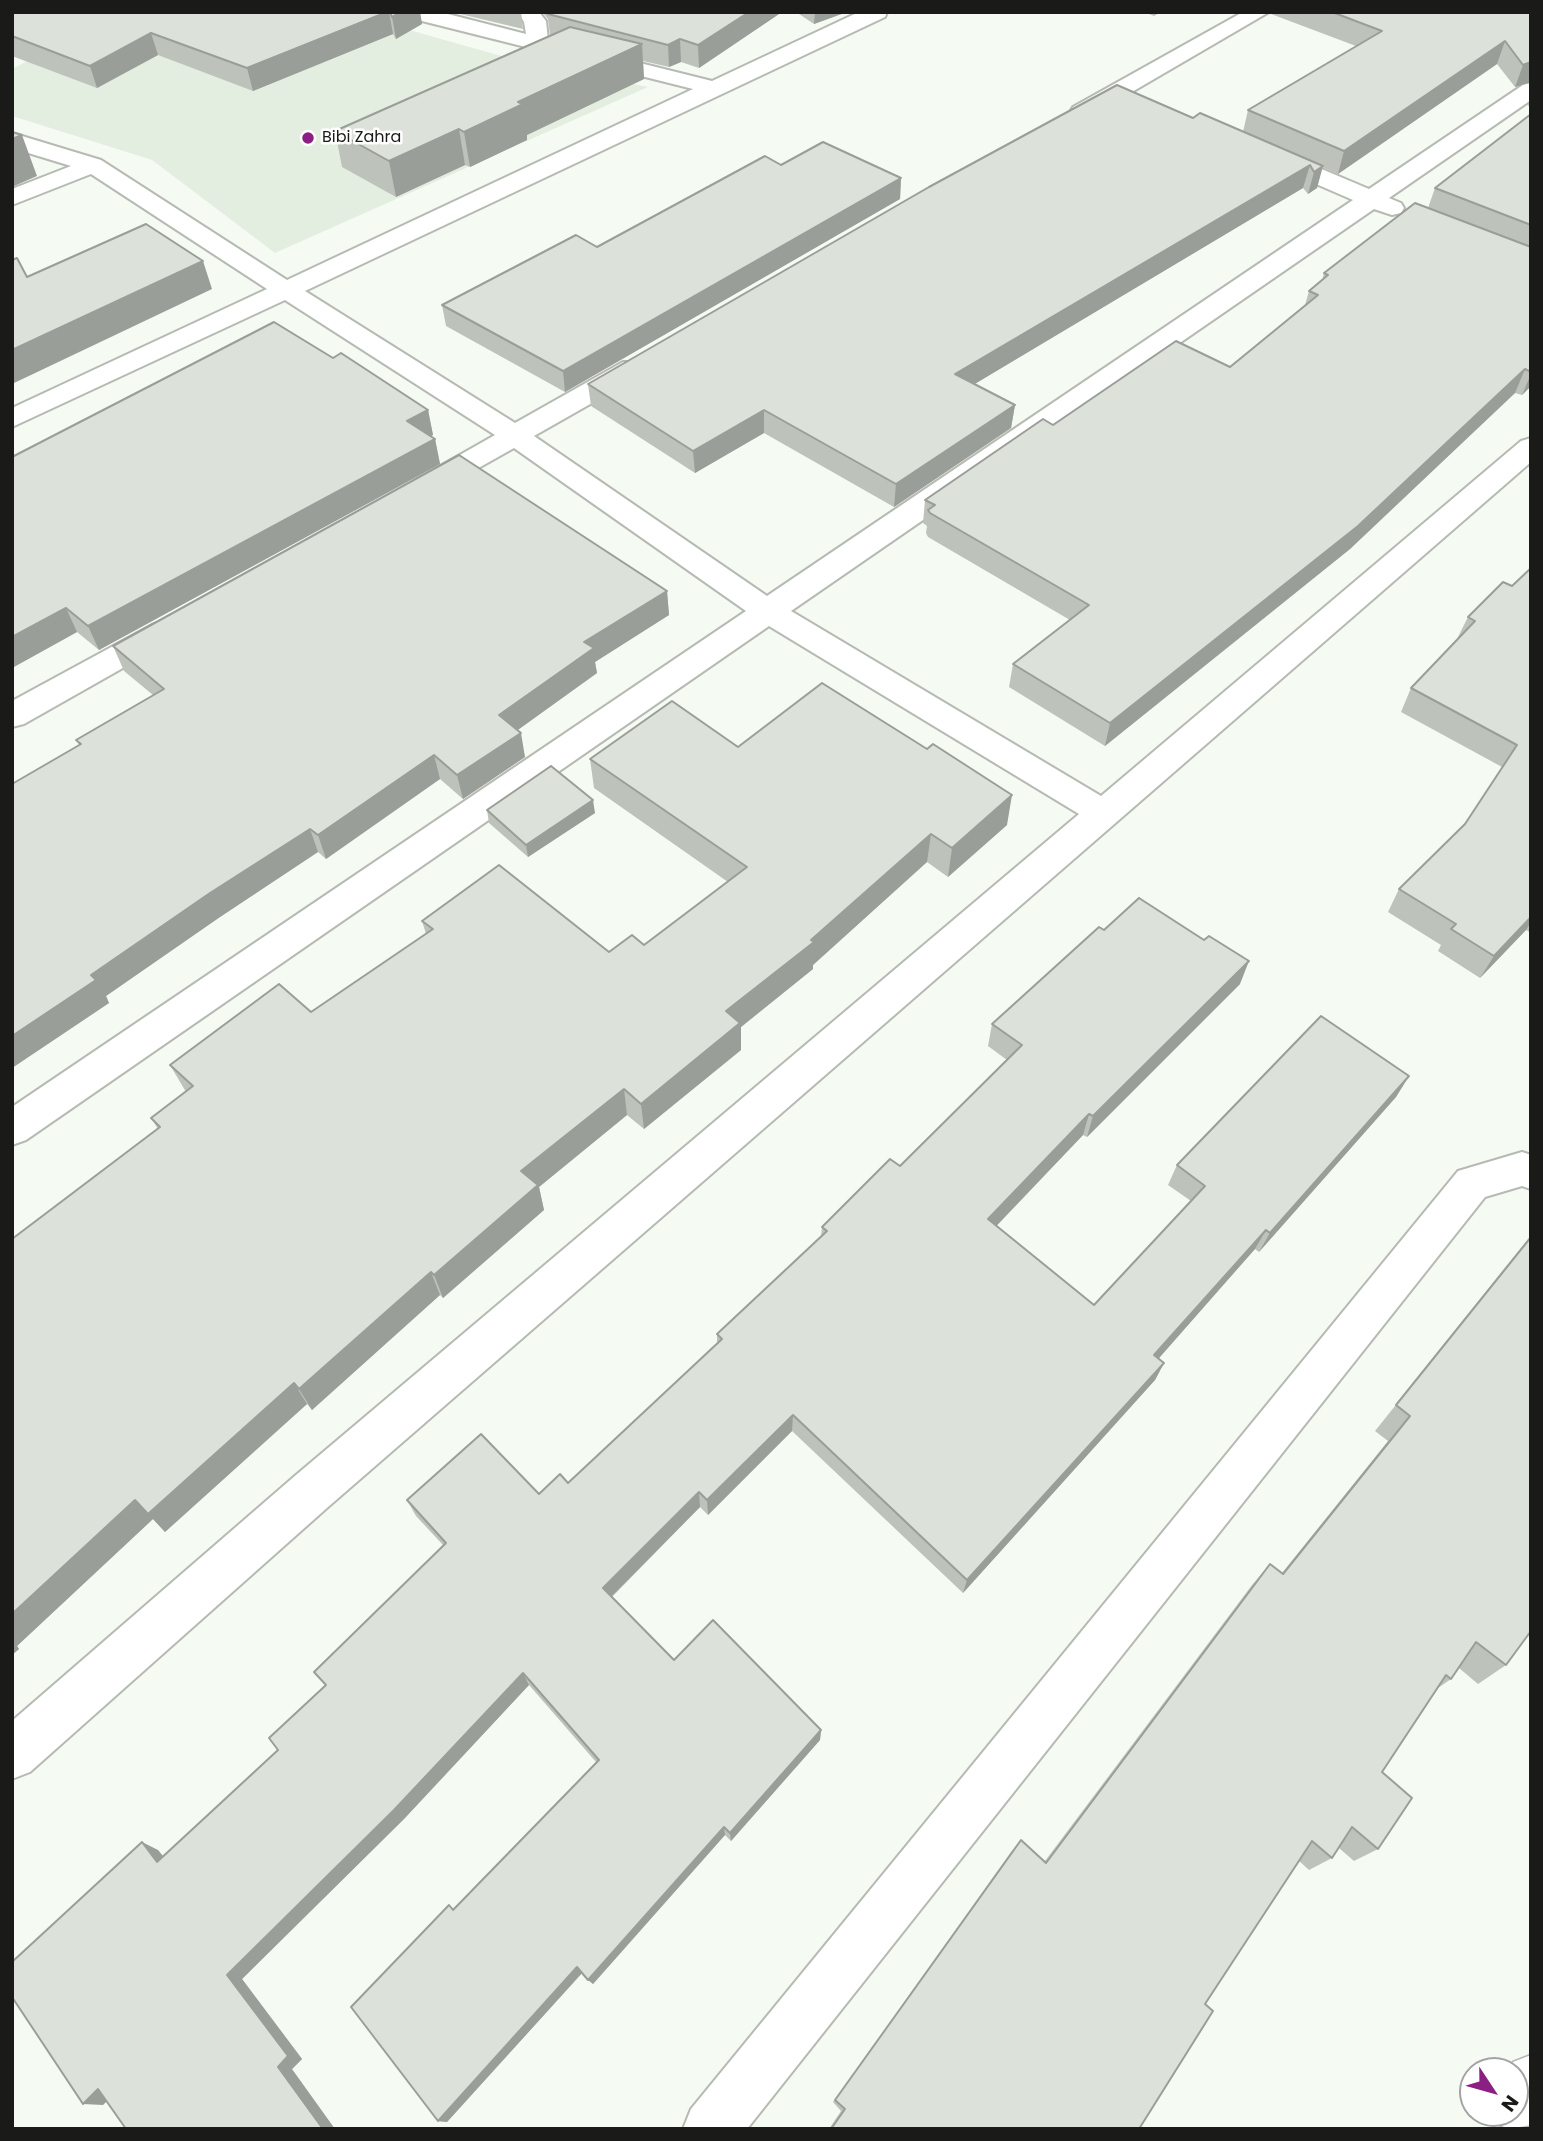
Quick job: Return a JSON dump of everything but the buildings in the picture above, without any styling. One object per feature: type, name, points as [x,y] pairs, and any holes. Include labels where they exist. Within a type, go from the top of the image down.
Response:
[{"type":"street","points":[[414,12],[714,88]]},
{"type":"street","points":[[528,12],[535,21],[538,44]]},
{"type":"street","points":[[12,419],[877,12]]},
{"type":"street","points":[[1063,122],[1259,12]]},
{"type":"street","points":[[12,1128],[1373,201],[1531,90]]},
{"type":"street","points":[[1121,91],[1146,102]]},
{"type":"street","points":[[12,140],[93,165],[516,436],[769,612],[1104,813]]},
{"type":"street","points":[[1247,146],[1409,215]]},
{"type":"street","points":[[12,198],[93,165]]},
{"type":"street","points":[[396,503],[659,352]]},
{"type":"street","points":[[12,1754],[333,1473],[1531,447]]},
{"type":"street","points":[[12,716],[192,616]]},
{"type":"street","points":[[711,2129],[1472,1183],[1522,1169],[1531,1172]]},
{"type":"shaded area","name":"Bibi Zahra","points":[[274,12],[346,12],[519,61],[648,87],[275,253],[152,160],[12,116],[12,69],[33,58]]},
{"type":"place","name":"Bibi Zahra","points":[[308,138]]}]
